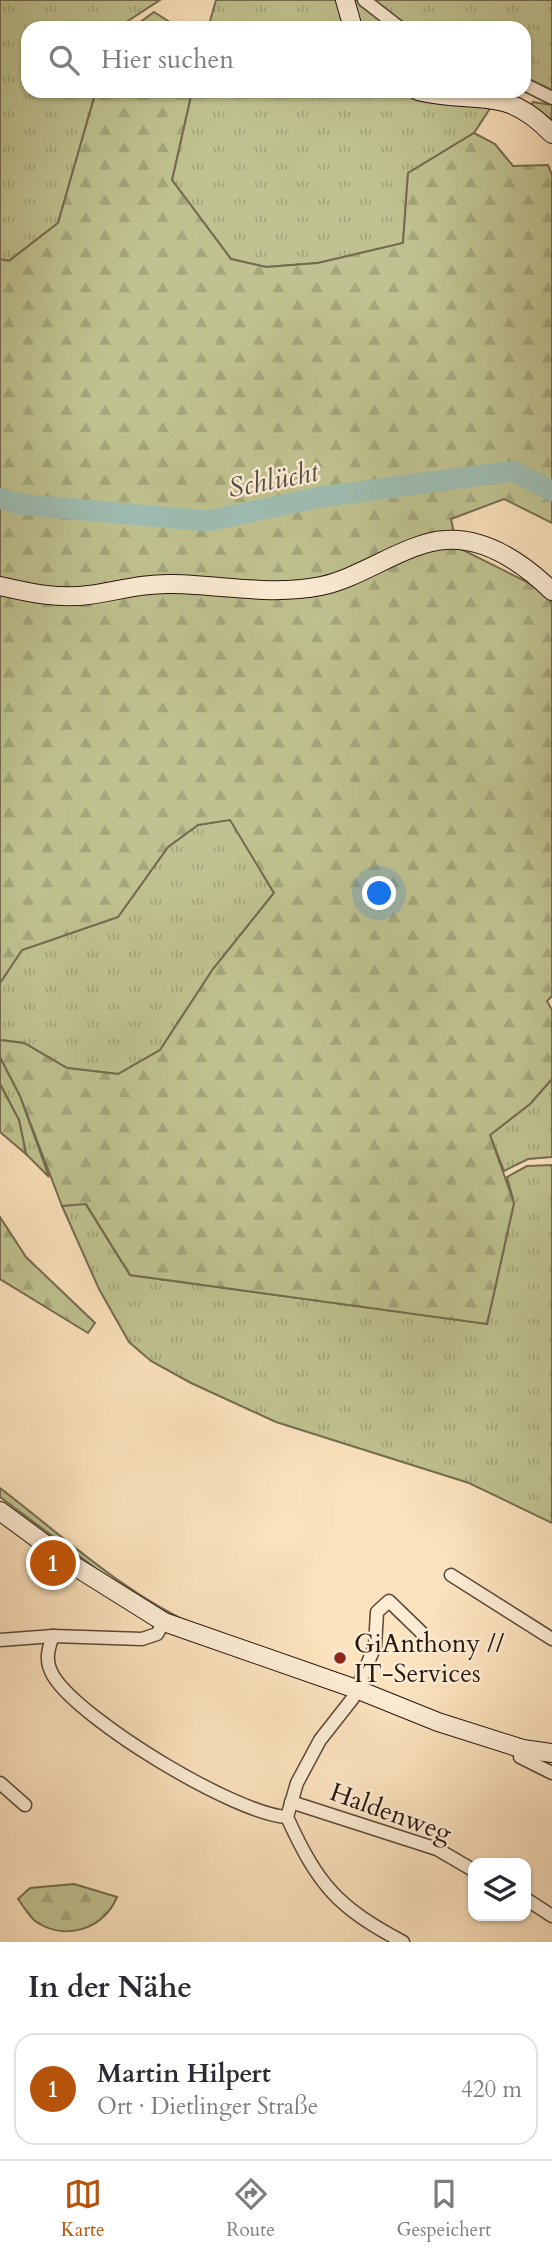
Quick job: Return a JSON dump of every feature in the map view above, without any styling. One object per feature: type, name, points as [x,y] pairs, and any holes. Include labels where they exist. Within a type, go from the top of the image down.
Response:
[{"type":"street","points":[[345,0],[352,21]]},
{"type":"street","points":[[364,0],[391,21]]},
{"type":"street","points":[[531,88],[552,98]]},
{"type":"street","points":[[472,98],[502,99],[535,115],[552,134]]},
{"type":"street","points":[[0,586],[61,597],[142,585],[173,584],[271,593],[323,586],[353,577],[443,540],[474,542],[493,549],[522,565],[552,591]]},
{"type":"street","points":[[0,1511],[76,1567],[164,1622],[356,1689],[438,1722],[523,1749],[552,1753]]},
{"type":"street","points":[[451,1575],[552,1639]]},
{"type":"street","points":[[403,1942],[361,1920],[326,1888],[304,1854],[287,1817],[297,1783],[320,1740],[353,1698],[375,1646],[377,1612],[389,1601],[422,1633]]},
{"type":"street","points":[[0,1640],[53,1636],[142,1639],[157,1634],[164,1622]]},
{"type":"street","points":[[53,1636],[46,1653],[49,1666],[54,1677],[78,1705],[180,1773],[272,1816],[287,1817]]},
{"type":"street","points":[[523,1749],[520,1757],[552,1773]]},
{"type":"street","points":[[0,1783],[25,1805]]},
{"type":"street","name":"Haldenweg","points":[[292,1802],[437,1849],[468,1867]]},
{"type":"street","points":[[531,1902],[552,1916]]},
{"type":"green space","points":[[0,0],[160,0],[128,21],[21,21],[21,98],[94,98],[58,223],[9,261],[0,259]]},
{"type":"green space","points":[[216,0],[337,0],[342,21],[210,21]]},
{"type":"green space","points":[[349,0],[359,0],[384,21],[356,21]]},
{"type":"green space","points":[[372,0],[552,0],[552,90],[531,80],[531,21],[401,21]]},
{"type":"green space","points":[[154,12],[168,21],[142,21]]},
{"type":"green space","points":[[94,98],[190,98],[172,180],[231,259],[266,267],[318,263],[403,243],[408,173],[474,133],[495,144],[513,166],[548,165],[552,175],[552,523],[504,499],[451,519],[457,547],[535,586],[552,603],[552,996],[547,1001],[552,1010],[552,1079],[530,1104],[490,1135],[514,1203],[487,1324],[130,1275],[86,1204],[62,1206],[20,1096],[0,1057],[0,1040],[24,1043],[67,1068],[118,1074],[160,1050],[213,969],[274,893],[230,820],[198,825],[168,847],[118,917],[22,950],[0,983],[0,259],[9,261],[58,223]]},
{"type":"green space","points":[[190,98],[416,98],[493,104],[474,133],[408,173],[403,243],[318,263],[266,267],[231,259],[172,180]]},
{"type":"green space","points":[[533,102],[552,105],[552,120],[531,106]]},
{"type":"green space","points":[[230,819],[274,893],[213,969],[160,1050],[118,1074],[67,1068],[24,1043],[0,1040],[0,983],[22,950],[118,917],[168,847],[198,825]]},
{"type":"green space","points":[[0,1057],[20,1096],[49,1177],[26,1154],[19,1120],[0,1084]]},
{"type":"green space","points":[[552,1079],[552,1157],[528,1159],[504,1171],[490,1135],[530,1104]]},
{"type":"green space","points":[[0,1084],[19,1120],[26,1154],[0,1132]]},
{"type":"green space","points":[[552,1165],[552,1523],[469,1483],[276,1422],[191,1383],[151,1361],[129,1342],[99,1289],[62,1206],[85,1203],[130,1275],[487,1324],[514,1203],[507,1177],[527,1166]]},
{"type":"green space","points":[[0,1217],[26,1257],[95,1323],[88,1333],[0,1279]]},
{"type":"green space","points":[[0,1488],[119,1581],[170,1613],[197,1626],[195,1629],[130,1594],[0,1497]]},
{"type":"green space","points":[[74,1884],[117,1897],[103,1917],[82,1929],[59,1931],[47,1927],[35,1921],[18,1899],[30,1888]]},
{"type":"waterway","name":"Schlücht","points":[[0,498],[18,504],[207,521],[321,497],[513,471],[552,491]]},
{"type":"place","name":"Martin Hilpert","points":[[53,1563]]},
{"type":"place","name":"GiAnthony // IT-Services","points":[[340,1658]]}]
